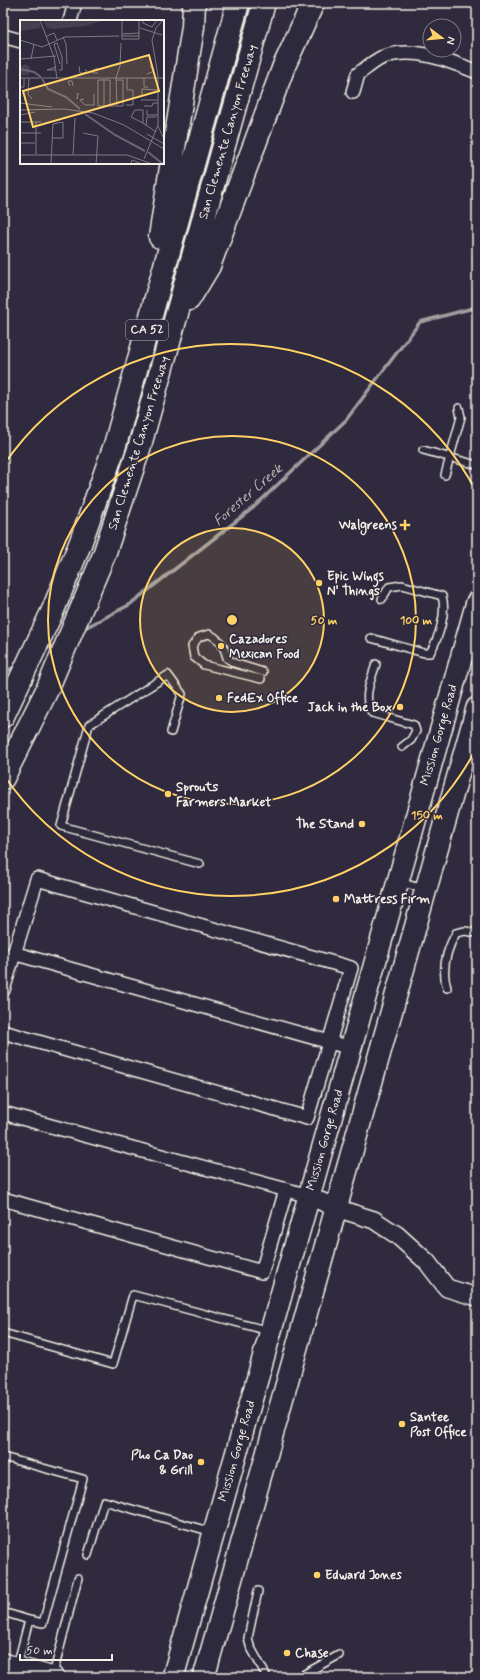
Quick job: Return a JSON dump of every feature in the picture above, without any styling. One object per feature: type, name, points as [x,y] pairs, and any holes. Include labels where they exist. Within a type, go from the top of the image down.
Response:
[{"type":"highway","points":[[146,333],[193,27],[194,3]]},
{"type":"highway","points":[[207,113],[233,3]]},
{"type":"highway","name":"San Clemente Canyon Freeway","points":[[3,716],[53,610],[80,544],[115,445],[238,3]]},
{"type":"highway","name":"San Clemente Canyon Freeway","points":[[3,778],[16,755],[47,690],[102,562],[116,521],[176,320],[264,3]]},
{"type":"highway","points":[[176,320],[209,266],[284,66],[313,3]]},
{"type":"main road","name":"Mission Gorge Road","points":[[173,1677],[477,602]]},
{"type":"main road","points":[[204,1677],[477,708]]},
{"type":"main road","points":[[10,1665],[53,1677]]},
{"type":"street","points":[[70,20],[75,3]]},
{"type":"street","points":[[3,36],[20,41]]},
{"type":"street","points":[[352,92],[358,74],[380,59],[396,53],[424,54],[477,72]]},
{"type":"street","points":[[3,990],[37,879],[351,968],[307,1118],[3,1032]]},
{"type":"street","points":[[14,953],[351,1048]]},
{"type":"street","points":[[3,1112],[309,1196],[336,1208],[374,1220],[397,1235],[427,1262],[447,1288],[477,1297]]},
{"type":"street","points":[[3,1198],[262,1272],[286,1190]]},
{"type":"lane","points":[[445,475],[461,417],[459,408]]},
{"type":"lane","points":[[423,450],[477,465]]},
{"type":"lane","points":[[371,638],[424,653],[430,653],[435,645],[445,607],[442,596],[402,585],[389,586],[382,599]]},
{"type":"lane","points":[[209,634],[218,638],[224,648],[227,658],[262,676],[204,664],[194,657],[192,646],[199,637],[209,634]]},
{"type":"lane","points":[[376,664],[367,694],[367,706],[372,712],[414,725],[416,731],[410,740],[402,746]]},
{"type":"lane","points":[[171,732],[182,694],[168,675],[89,725],[60,826],[200,864]]},
{"type":"lane","points":[[397,882],[426,890]]},
{"type":"lane","points":[[447,988],[444,977],[444,967],[449,945],[456,933],[465,931],[477,933]]},
{"type":"lane","points":[[3,1333],[113,1364],[133,1295],[271,1332]]},
{"type":"lane","points":[[3,1456],[83,1479],[43,1623],[3,1612]]},
{"type":"lane","points":[[88,1555],[104,1501],[214,1532]]},
{"type":"lane","points":[[53,1677],[78,1578]]},
{"type":"lane","points":[[258,1592],[248,1638],[250,1646],[267,1677]]},
{"type":"lane","points":[[10,1665],[29,1620]]},
{"type":"lane","points":[[299,1677],[340,1655]]},
{"type":"waterway","name":"Forester Creek","points":[[81,630],[129,605],[254,507],[346,420],[420,322],[477,307]]},
{"type":"waterway","name":"Forester Creek","points":[[43,651],[58,643]]},
{"type":"waterway","name":"Forester Creek","points":[[3,673],[18,665]]},
{"type":"place","name":"Walgreens","points":[[405,525]]},
{"type":"place","name":"Epic Wings N' Things","points":[[319,583]]},
{"type":"place","name":"Cazadores Mexican Food","points":[[221,646]]},
{"type":"place","name":"FedEx Office","points":[[219,698]]},
{"type":"place","name":"Jack in the Box","points":[[400,707]]},
{"type":"place","name":"Sprouts Farmers Market","points":[[168,794]]},
{"type":"place","name":"The Stand","points":[[362,824]]},
{"type":"place","name":"Mattress Firm","points":[[336,899]]},
{"type":"place","name":"Santee Post Office","points":[[402,1424]]},
{"type":"place","name":"Pho Ca Dao & Grill","points":[[201,1462]]},
{"type":"place","name":"Edward Jones","points":[[317,1575]]},
{"type":"place","name":"Chase","points":[[287,1653]]}]
